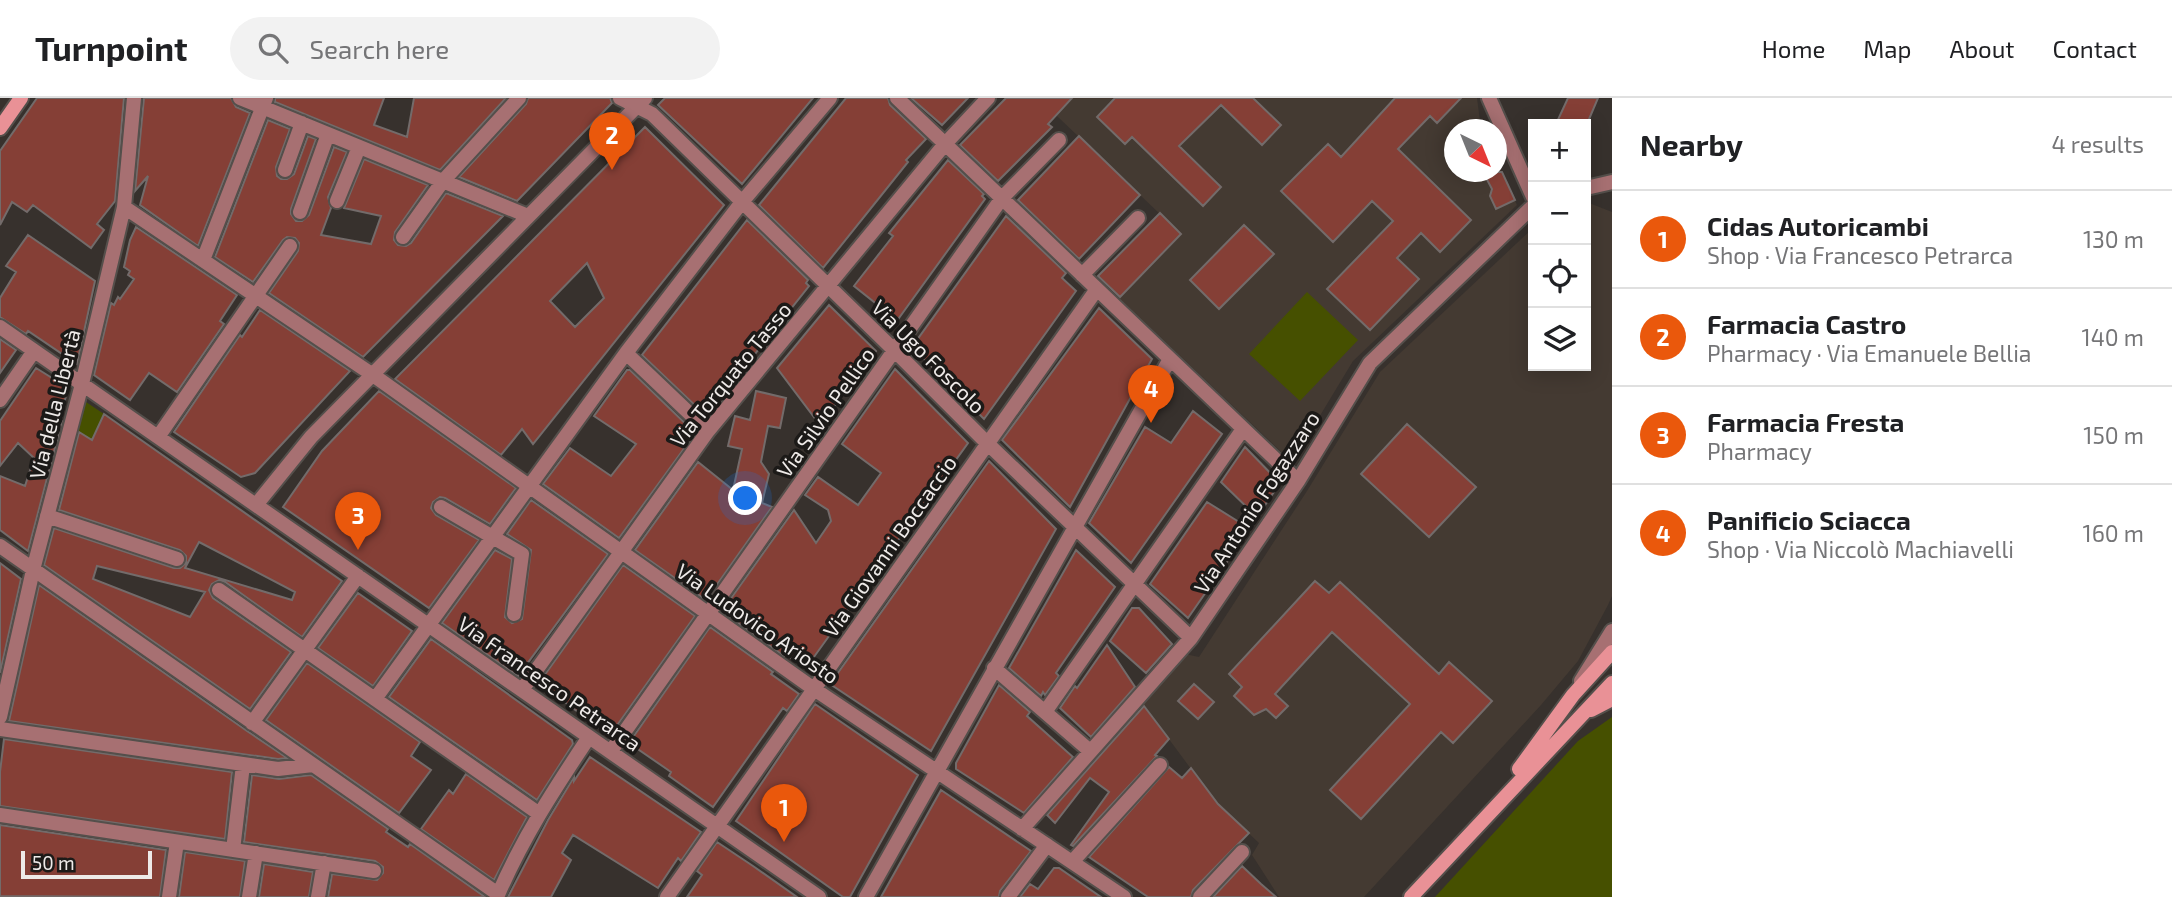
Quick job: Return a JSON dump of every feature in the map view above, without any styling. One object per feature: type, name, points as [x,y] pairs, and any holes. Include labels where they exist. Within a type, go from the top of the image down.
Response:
[{"type":"main road","points":[[0,128],[20,98]]},
{"type":"main road","points":[[1478,823],[1573,695],[1612,652]]},
{"type":"main road","points":[[1411,897],[1612,683]]},
{"type":"main road","points":[[1580,715],[1612,699]]},
{"type":"street","name":"Via della Libertà","points":[[0,717],[33,570],[82,384],[124,207],[134,98]]},
{"type":"street","points":[[240,98],[265,103],[302,123],[528,216]]},
{"type":"street","points":[[403,237],[443,181],[519,98]]},
{"type":"street","name":"Via Ugo Foscolo","points":[[620,98],[641,102],[987,443],[1191,638]]},
{"type":"street","points":[[375,699],[626,353],[742,202],[830,98]]},
{"type":"street","points":[[897,98],[1298,481]]},
{"type":"street","name":"Via Torquato Tasso","points":[[522,690],[708,431],[945,144],[988,98]]},
{"type":"street","points":[[1489,98],[1528,186]]},
{"type":"street","points":[[256,505],[312,437],[641,102]]},
{"type":"street","points":[[203,260],[265,103]]},
{"type":"street","points":[[285,170],[302,123]]},
{"type":"street","points":[[300,212],[328,134]]},
{"type":"street","name":"Via Silvio Pellico","points":[[611,751],[1002,198],[1059,140]]},
{"type":"street","points":[[337,201],[359,147]]},
{"type":"street","points":[[1591,187],[1610,183]]},
{"type":"street","name":"Via Ludovico Ariosto","points":[[124,207],[373,375],[814,688],[1124,897]]},
{"type":"street","name":"Via Antonio Fogazzaro","points":[[1022,829],[1191,638],[1298,481],[1370,363],[1528,211]]},
{"type":"street","points":[[1082,275],[1138,218]]},
{"type":"street","points":[[158,437],[290,246]]},
{"type":"street","name":"Via Giovanni Boccaccio","points":[[667,897],[1097,289]]},
{"type":"street","name":"Via Francesco Petrarca","points":[[0,327],[819,897]]},
{"type":"street","points":[[0,400],[34,351]]},
{"type":"street","points":[[626,353],[708,431]]},
{"type":"street","points":[[866,897],[1170,359]]},
{"type":"street","points":[[1045,712],[1243,429]]},
{"type":"street","points":[[441,507],[522,554],[514,614]]},
{"type":"street","points":[[47,516],[177,559]]},
{"type":"street","points":[[0,546],[498,896],[538,813],[589,737]]},
{"type":"street","points":[[252,723],[358,576]]},
{"type":"street","points":[[219,590],[538,813]]},
{"type":"street","points":[[1573,695],[1612,631]]},
{"type":"street","points":[[994,668],[1090,751]]},
{"type":"street","points":[[0,729],[243,765],[278,769],[313,765]]},
{"type":"street","points":[[233,850],[243,765]]},
{"type":"street","points":[[1072,862],[1160,765]]},
{"type":"street","points":[[0,815],[374,871]]},
{"type":"street","points":[[169,897],[177,842]]},
{"type":"street","points":[[1008,897],[1047,845]]},
{"type":"street","points":[[1200,897],[1242,852]]},
{"type":"street","points":[[249,897],[256,853]]},
{"type":"street","points":[[318,897],[324,863]]},
{"type":"shaded area","points":[[1038,98],[1477,98],[1480,119],[1444,119],[1444,182],[1507,182],[1517,205],[1353,361],[1292,462],[1119,298],[1181,234]]},
{"type":"shaded area","points":[[1591,204],[1612,212],[1612,596],[1608,605],[1578,661],[1541,705],[1364,897],[1279,897],[1252,855],[1259,843],[1210,797],[1143,704],[1185,654],[1199,657],[1307,491],[1380,372],[1528,233],[1528,371],[1591,371]]},
{"type":"green space","points":[[1307,292],[1358,340],[1300,401],[1249,354]]},
{"type":"green space","points":[[86,402],[104,414],[92,440],[78,431]]},
{"type":"green space","points":[[1612,717],[1612,897],[1435,897],[1578,741]]},
{"type":"building","points":[[37,98],[124,98],[115,201],[97,224],[104,230],[91,248],[33,205],[27,212],[12,202],[0,225],[0,151]]},
{"type":"building","points":[[144,98],[231,98],[236,107],[250,113],[198,246],[140,205],[148,176],[135,191]]},
{"type":"building","points":[[275,98],[384,98],[374,125],[407,137],[414,98],[506,98],[440,170],[275,102]]},
{"type":"building","points":[[528,98],[610,98],[612,103],[517,201],[459,177],[526,104]]},
{"type":"building","points":[[665,98],[813,98],[742,184],[658,105]]},
{"type":"building","points":[[846,98],[888,98],[890,105],[926,139],[906,160],[908,162],[823,268],[759,205]]},
{"type":"building","points":[[911,98],[968,98],[942,125]]},
{"type":"building","points":[[1006,98],[1072,98],[1048,124],[1052,127],[998,181],[960,145]]},
{"type":"building","points":[[1115,98],[1253,98],[1281,125],[1262,145],[1221,105],[1179,146],[1221,187],[1203,206],[1132,137],[1125,144],[1097,117]]},
{"type":"building","points":[[1395,98],[1461,98],[1437,123],[1430,116],[1398,149],[1471,220],[1440,252],[1421,233],[1397,258],[1419,279],[1370,330],[1327,289],[1393,221],[1372,201],[1333,242],[1281,191],[1328,144],[1341,157]]},
{"type":"building","points":[[1568,98],[1598,98],[1589,119],[1558,119]]},
{"type":"building","points":[[268,120],[290,129],[276,167],[277,176],[281,179],[287,179],[294,174],[308,136],[316,139],[291,209],[296,221],[302,221],[309,215],[334,147],[347,152],[328,197],[331,208],[321,235],[371,244],[381,216],[344,208],[364,159],[428,185],[395,232],[394,240],[398,245],[406,246],[411,243],[446,193],[503,216],[363,357],[269,293],[298,251],[299,243],[295,238],[287,237],[283,240],[253,282],[215,257]]},
{"type":"building","points":[[645,127],[724,205],[533,444],[522,429],[501,455],[395,379]],"holes":[[[587,263],[604,298],[575,327],[550,301]]]},
{"type":"building","points":[[1079,136],[1140,195],[1079,259],[1018,200]]},
{"type":"building","points":[[948,160],[984,194],[982,196],[985,199],[891,329],[878,317],[884,310],[854,286],[893,236],[889,233]]},
{"type":"building","points":[[1488,182],[1507,182],[1515,200],[1496,209],[1490,196],[1492,189]]},
{"type":"building","points":[[1160,213],[1181,234],[1120,297],[1098,276]]},
{"type":"building","points":[[1006,216],[1066,273],[1062,278],[1076,291],[984,419],[912,347]]},
{"type":"building","points":[[747,220],[808,280],[806,283],[809,286],[708,413],[704,409],[702,412],[642,355]]},
{"type":"building","points":[[1244,225],[1274,254],[1219,309],[1190,280]]},
{"type":"building","points":[[136,227],[237,295],[220,321],[224,324],[177,392],[149,373],[130,400],[94,375],[111,303],[114,305],[118,297],[120,299],[134,279],[124,267]]},
{"type":"building","points":[[28,235],[95,281],[77,364],[28,331],[26,334],[0,317],[0,298],[16,272],[6,266]]},
{"type":"building","points":[[829,305],[876,351],[820,425],[777,368]]},
{"type":"building","points":[[1099,308],[1152,359],[1070,507],[1002,440]]},
{"type":"building","points":[[260,310],[350,371],[255,473],[241,477],[174,432]]},
{"type":"building","points":[[0,339],[16,350],[0,373]]},
{"type":"building","points":[[36,368],[68,388],[28,551],[0,530],[0,476],[25,486],[34,458],[18,443],[0,466],[0,421]]},
{"type":"building","points":[[895,369],[968,443],[806,668],[785,654],[784,656],[722,611],[794,510],[816,543],[831,521],[828,510],[805,495],[818,477],[858,505],[881,473],[842,444]]},
{"type":"building","points":[[627,370],[692,430],[683,450],[619,538],[543,484],[570,448],[611,476],[636,444],[594,416]]},
{"type":"building","points":[[379,391],[516,488],[490,524],[445,498],[440,497],[433,502],[431,508],[436,515],[479,540],[429,608],[283,507],[322,451]]},
{"type":"building","points":[[756,391],[786,398],[780,428],[768,426],[761,462],[769,474],[762,503],[772,507],[706,600],[635,550],[698,462],[733,490],[742,449],[728,446],[735,416],[750,420]]},
{"type":"building","points":[[1193,411],[1222,434],[1131,563],[1089,523],[1145,427],[1171,443]]},
{"type":"building","points":[[104,414],[342,581],[302,637],[225,582],[219,580],[212,584],[209,590],[213,598],[291,652],[250,709],[44,565],[54,528],[174,568],[180,568],[186,563],[186,556],[180,550],[59,510],[79,432],[92,440]],"holes":[[[199,542],[295,592],[292,600],[185,568]],[[97,566],[205,592],[190,617],[93,579]]]},
{"type":"building","points":[[1407,424],[1476,487],[1429,537],[1361,474]]},
{"type":"building","points":[[1245,447],[1280,483],[1257,517],[1221,482]]},
{"type":"building","points":[[989,461],[1056,529],[931,751],[830,684]]},
{"type":"building","points":[[531,500],[608,554],[518,676],[442,623],[495,550],[512,559],[505,617],[512,623],[522,619],[531,550],[507,534]]},
{"type":"building","points":[[1207,502],[1239,522],[1224,551],[1231,556],[1188,618],[1150,584]]},
{"type":"building","points":[[1076,550],[1115,587],[1056,673],[1059,676],[1045,695],[1043,692],[1041,696],[1009,668]]},
{"type":"building","points":[[0,563],[21,579],[0,673]]},
{"type":"building","points":[[623,565],[695,616],[613,731],[608,734],[539,683]]},
{"type":"building","points":[[1315,581],[1329,593],[1340,582],[1439,674],[1449,662],[1492,701],[1453,743],[1441,732],[1361,819],[1330,790],[1410,704],[1332,632],[1275,694],[1288,706],[1276,718],[1266,709],[1254,715],[1234,696],[1242,687],[1229,674]]},
{"type":"building","points":[[39,585],[287,758],[278,759],[9,721]]},
{"type":"building","points":[[358,593],[412,631],[373,686],[318,648]]},
{"type":"building","points":[[1132,608],[1139,608],[1172,644],[1146,673],[1110,641]]},
{"type":"building","points":[[710,627],[799,694],[787,711],[783,708],[713,807],[669,776],[671,772],[629,743]]},
{"type":"building","points":[[431,639],[572,740],[573,744],[537,800],[389,697]]},
{"type":"building","points":[[1107,645],[1135,687],[1091,737],[1060,708]]},
{"type":"building","points":[[307,663],[420,742],[411,756],[431,770],[399,813],[266,720]]},
{"type":"building","points":[[1194,684],[1214,702],[1198,719],[1178,701]]},
{"type":"building","points":[[999,685],[1030,712],[1027,716],[1073,757],[1024,813],[956,769],[956,763]]},
{"type":"building","points":[[815,704],[918,775],[850,897],[843,897],[736,821]]},
{"type":"building","points":[[1144,706],[1169,739],[1155,755],[1157,756],[1073,846],[1071,845],[1109,792],[1090,778],[1055,823],[1047,815]]},
{"type":"building","points":[[4,739],[232,772],[225,839],[0,806]]},
{"type":"building","points":[[590,757],[701,832],[681,861],[678,858],[658,888],[573,835],[562,853],[571,860],[551,897],[508,897],[548,820],[574,777],[574,781]]},
{"type":"building","points":[[1169,767],[1182,778],[1191,768],[1218,804],[1249,833],[1193,890],[1191,897],[1148,897],[1089,857]]},
{"type":"building","points":[[466,774],[527,817],[494,880],[421,829],[449,790],[453,794]]},
{"type":"building","points":[[252,775],[279,779],[311,775],[388,829],[386,832],[408,847],[410,844],[485,897],[328,897],[332,874],[377,880],[383,873],[383,867],[375,861],[244,842]]},
{"type":"building","points":[[941,790],[1031,851],[1000,891],[999,897],[881,897]]},
{"type":"building","points":[[0,825],[166,850],[160,897],[0,896]]},
{"type":"building","points":[[717,842],[797,897],[687,897],[702,875],[697,871]]},
{"type":"building","points":[[185,852],[245,861],[240,897],[179,897]]},
{"type":"building","points":[[264,864],[313,872],[309,897],[259,897]]},
{"type":"building","points":[[1242,866],[1261,884],[1276,897],[1213,897]]},
{"type":"building","points":[[1054,868],[1059,868],[1101,897],[1020,897],[1030,884],[1038,889]]},
{"type":"place","name":"Farmacia Castro","points":[[612,170]]},
{"type":"place","name":"Panificio Sciacca","points":[[1151,423]]},
{"type":"place","name":"Farmacia Fresta","points":[[358,550]]},
{"type":"place","name":"Cidas Autoricambi","points":[[784,842]]}]
